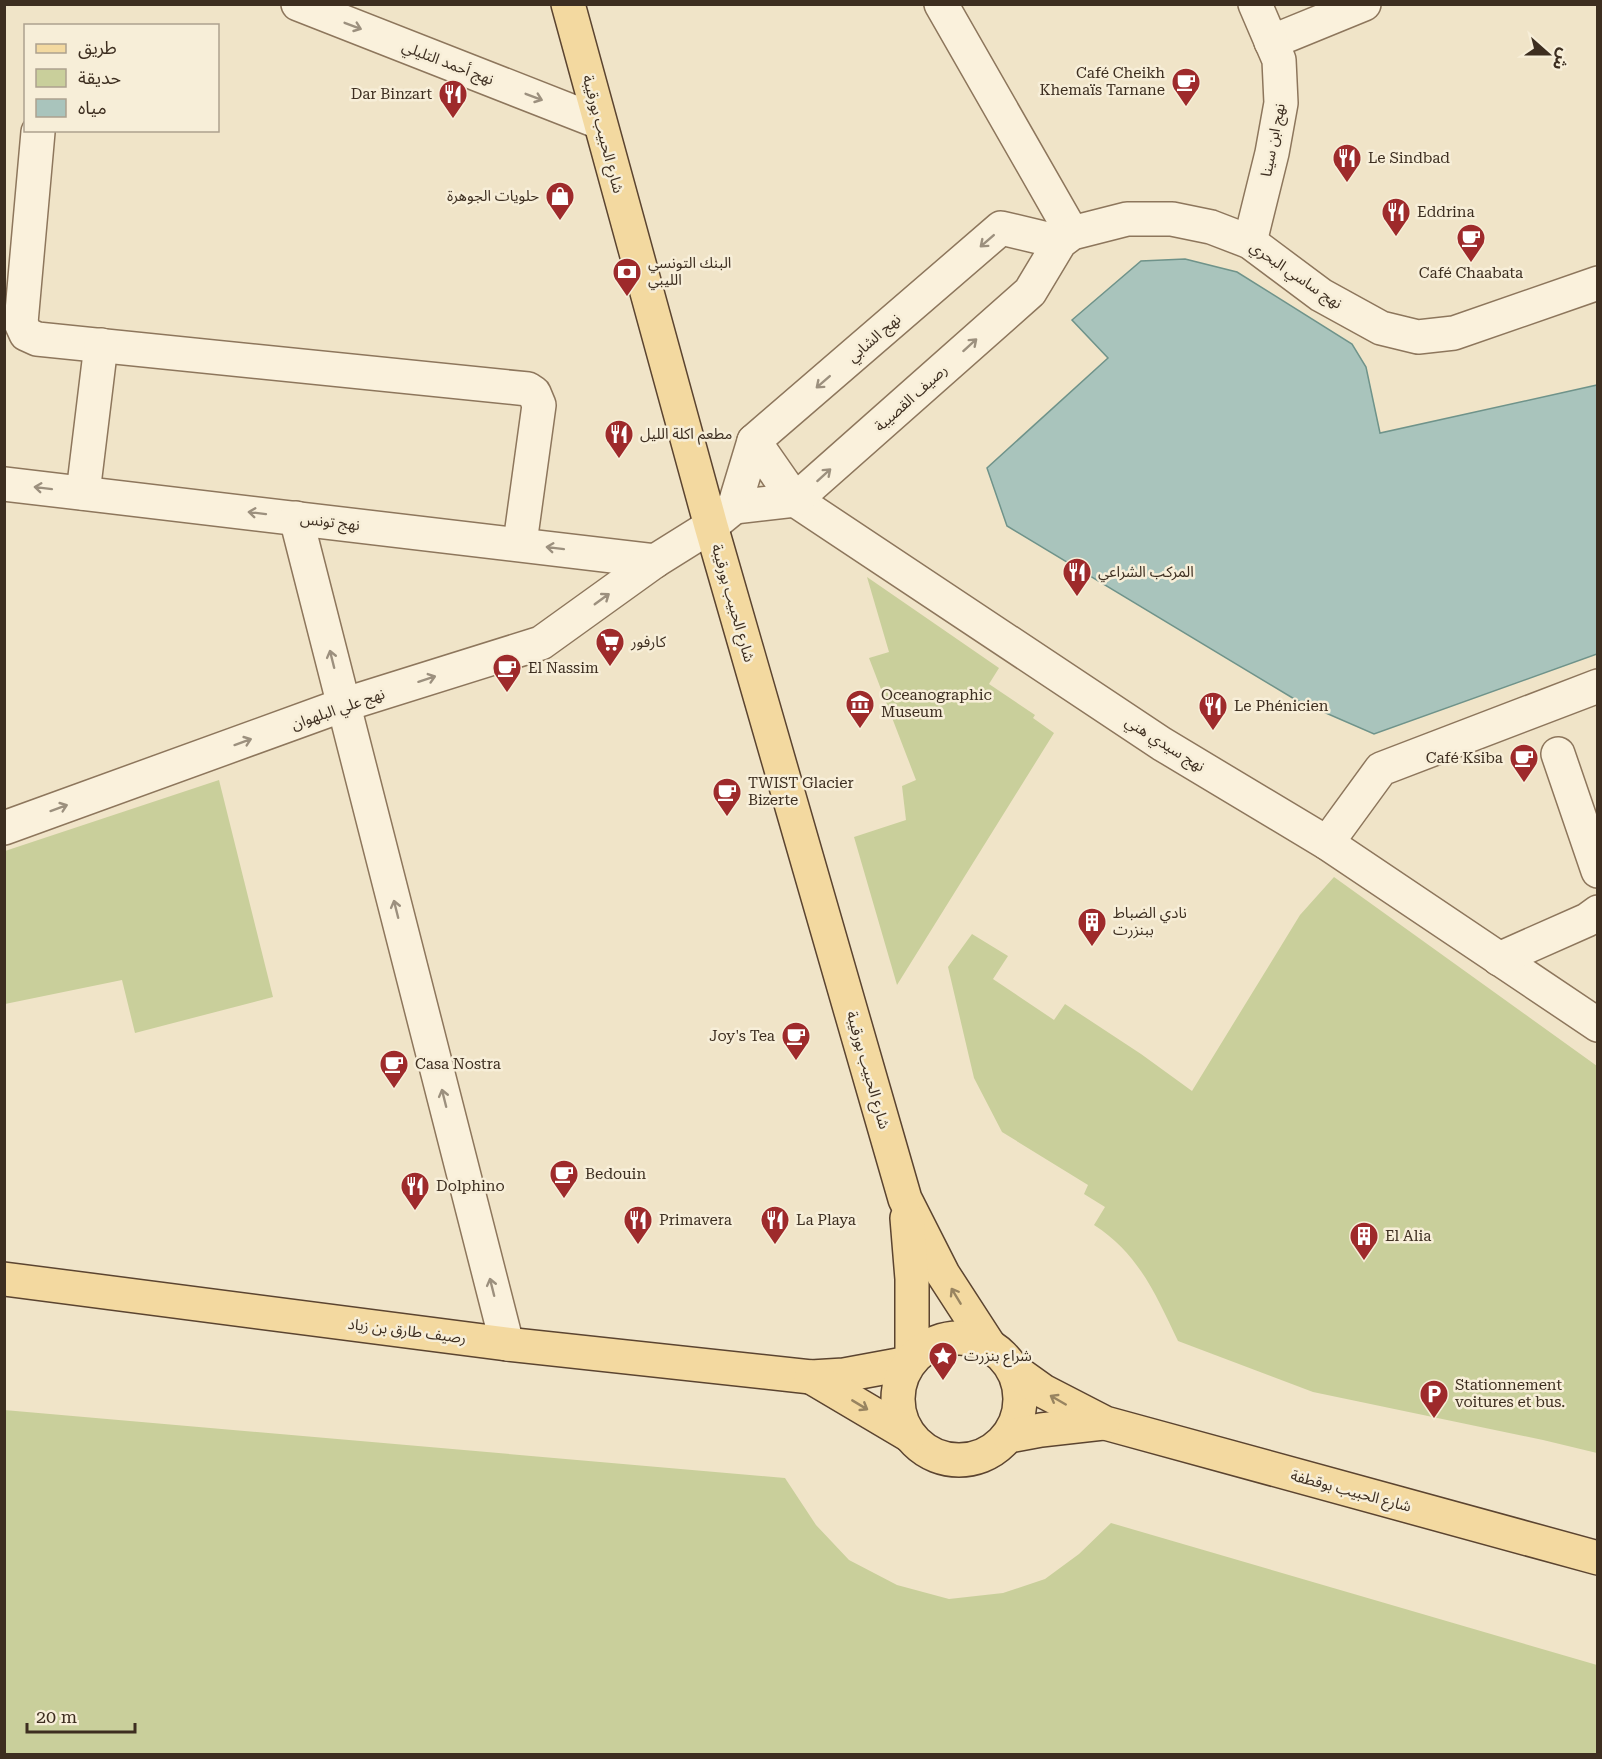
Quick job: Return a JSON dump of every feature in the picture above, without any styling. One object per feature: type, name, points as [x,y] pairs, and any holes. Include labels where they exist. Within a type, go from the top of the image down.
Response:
[{"type":"main road","name":"شارع الحبيب بورقيبة","points":[[568,4],[599,122],[722,517],[905,1199],[912,1279],[910,1361]]},
{"type":"main road","name":"شارع الحبيب بورقيبة","points":[[905,1199],[943,1274],[989,1345]]},
{"type":"main road","name":"رصيف طارق بن زياد","points":[[4,1279],[507,1344],[811,1377],[844,1375],[910,1361]]},
{"type":"main road","points":[[948,1338],[969,1338],[989,1345],[1006,1358],[1020,1387],[1021,1404],[1017,1421],[1009,1436],[992,1452],[970,1460],[947,1460],[926,1452],[909,1435],[902,1422],[898,1399],[902,1377],[910,1361],[928,1346],[948,1338]]},
{"type":"main road","name":"شارع الحبيب بوقطفة","points":[[1014,1371],[1043,1391],[1105,1423],[1598,1558]]},
{"type":"main road","name":"رصيف طارق بن زياد","points":[[811,1377],[909,1435]]},
{"type":"main road","name":"شارع الحبيب بوقطفة","points":[[1009,1436],[1105,1423]]},
{"type":"street","name":"نهج أحمد التليلي","points":[[298,4],[599,122]]},
{"type":"street","points":[[941,4],[1066,238]]},
{"type":"street","name":"نهج ابن سينا","points":[[1250,242],[1272,153],[1281,103],[1279,60],[1255,4]]},
{"type":"street","points":[[1271,42],[1364,4]]},
{"type":"street","points":[[38,132],[21,323],[26,334],[37,339],[528,389],[534,393],[539,405],[520,543]]},
{"type":"street","name":"نهج ساسي البحري","points":[[1066,238],[1127,219],[1172,219],[1211,227],[1250,242],[1321,295],[1382,328],[1418,337],[1454,333],[1598,283]]},
{"type":"street","name":"نهج الشابي","points":[[754,441],[1001,228],[1066,238]]},
{"type":"street","name":"رصيف القصيبة","points":[[795,500],[1030,292],[1066,238]]},
{"type":"street","points":[[82,493],[101,345]]},
{"type":"street","points":[[722,517],[754,441]]},
{"type":"street","name":"نهج سيدي هني","points":[[754,441],[795,500],[1162,744],[1327,843],[1598,1025]]},
{"type":"street","name":"نهج تونس","points":[[4,483],[520,543],[655,561]]},
{"type":"street","points":[[722,517],[795,500]]},
{"type":"street","name":"نهج علي البلهوان","points":[[4,828],[343,705],[541,643],[655,561],[722,517]]},
{"type":"street","points":[[296,518],[507,1344]]},
{"type":"street","points":[[1327,843],[1381,769],[1598,686]]},
{"type":"street","points":[[1558,754],[1598,871]]},
{"type":"street","points":[[1499,959],[1587,920],[1598,912]]},
{"type":"green space","points":[[867,577],[999,668],[989,684],[1035,715],[1033,718],[1054,733],[897,985],[854,837],[906,820],[902,786],[916,780],[869,658],[889,652]]},
{"type":"green space","points":[[219,780],[273,997],[135,1033],[122,980],[5,1004],[5,851]]},
{"type":"green space","points":[[1334,877],[1597,1066],[1597,1453],[1313,1392],[1178,1341],[1154,1292],[1135,1262],[1110,1236],[1094,1225],[1105,1207],[1084,1194],[1088,1185],[1002,1132],[974,1078],[948,967],[972,934],[1008,956],[993,979],[1054,1020],[1065,1004],[1192,1091],[1300,915]]},
{"type":"green space","points":[[4,1410],[785,1478],[816,1525],[849,1560],[897,1585],[949,1599],[1003,1593],[1045,1579],[1079,1554],[1111,1523],[1597,1665],[1597,1754],[5,1754]]},
{"type":"water","points":[[1185,259],[1237,272],[1352,344],[1366,367],[1380,433],[1597,385],[1597,654],[1374,734],[1296,700],[1007,526],[987,468],[1108,358],[1072,320],[1141,261]]},
{"type":"place","name":"Café Cheikh Khemaïs Tarnane","points":[[1186,108]]},
{"type":"place","name":"Dar Binzart","points":[[453,120]]},
{"type":"place","name":"Le Sindbad","points":[[1347,184]]},
{"type":"place","name":"حلويات الجوهرة","points":[[560,222]]},
{"type":"place","name":"Eddrina","points":[[1396,238]]},
{"type":"place","name":"Café Chaabata","points":[[1471,264]]},
{"type":"place","name":"البنك التونسي الليبي","points":[[627,298]]},
{"type":"place","name":"مطعم اكلة الليل","points":[[619,460]]},
{"type":"place","name":"المركب الشراعي","points":[[1077,598]]},
{"type":"place","name":"كارفور","points":[[610,668]]},
{"type":"place","name":"El Nassim","points":[[507,694]]},
{"type":"place","name":"Oceanographic Museum","points":[[860,730]]},
{"type":"place","name":"Le Phénicien","points":[[1213,732]]},
{"type":"place","name":"Café Ksiba","points":[[1524,784]]},
{"type":"place","name":"TWIST Glacier Bizerte","points":[[727,818]]},
{"type":"place","name":"نادي الضباط ببنزرت","points":[[1092,948]]},
{"type":"place","name":"Joy's Tea","points":[[796,1062]]},
{"type":"place","name":"Casa Nostra","points":[[394,1090]]},
{"type":"place","name":"Bedouin","points":[[564,1200]]},
{"type":"place","name":"Dolphino","points":[[415,1212]]},
{"type":"place","name":"Primavera","points":[[638,1246]]},
{"type":"place","name":"La Playa","points":[[775,1246]]},
{"type":"place","name":"El Alia","points":[[1364,1262]]},
{"type":"place","name":"شراع بنزرت","points":[[943,1382]]},
{"type":"place","name":"Stationnement voitures et bus.","points":[[1434,1420]]}]
